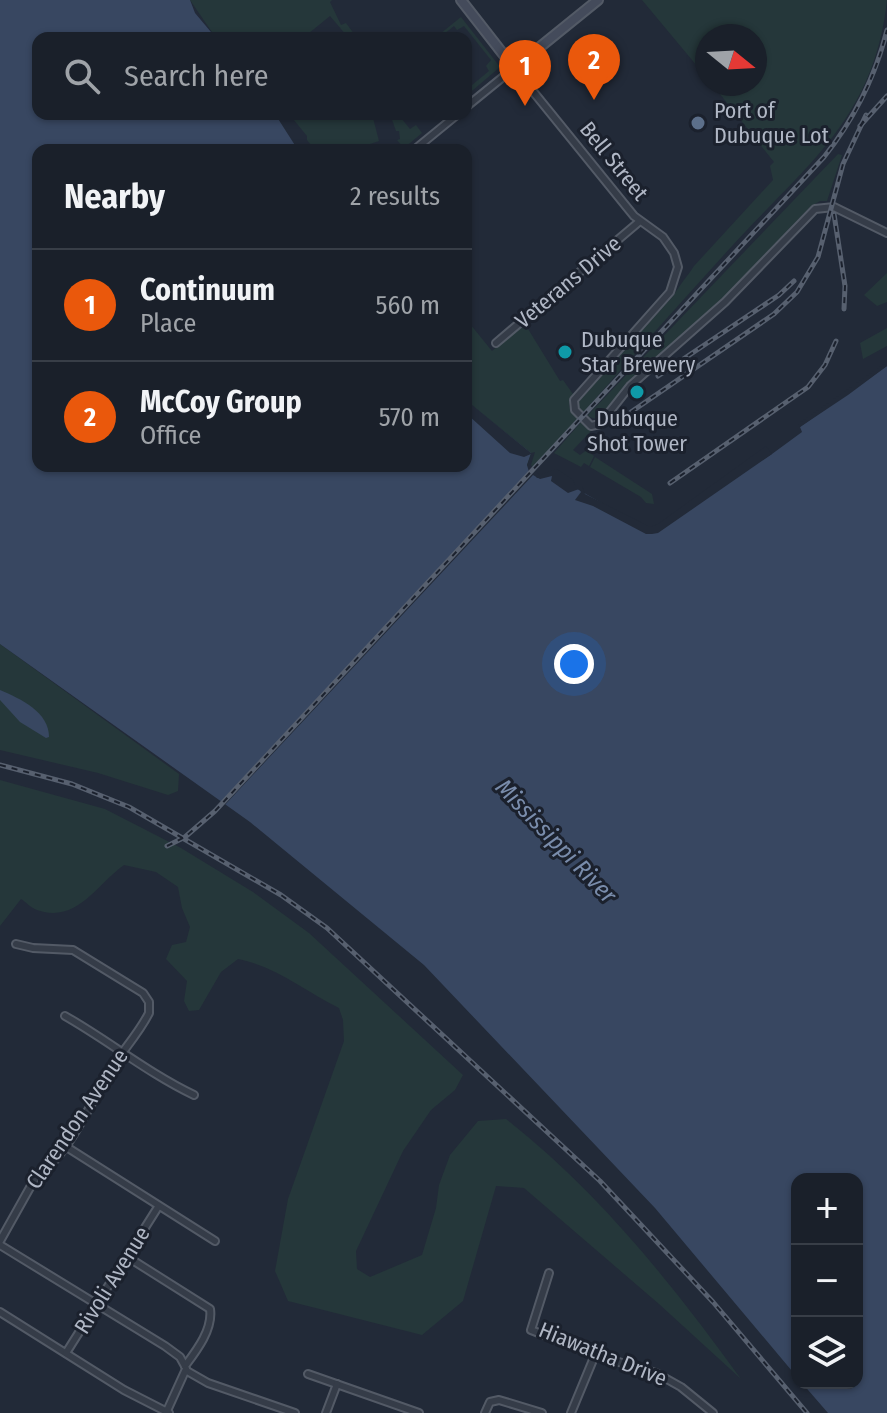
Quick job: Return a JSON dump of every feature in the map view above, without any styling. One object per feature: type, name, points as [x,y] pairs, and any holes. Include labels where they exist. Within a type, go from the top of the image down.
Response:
[{"type":"street","name":"Bell Street","points":[[461,0],[640,221],[663,237],[674,253],[678,267],[670,292],[573,404],[591,426],[600,424],[630,386],[725,302],[815,209],[834,207],[887,233]]},
{"type":"street","points":[[472,102],[598,0]]},
{"type":"street","points":[[421,144],[451,120]]},
{"type":"street","name":"Veterans Drive","points":[[496,343],[640,221]]},
{"type":"street","name":"Clarendon Avenue","points":[[0,1243],[37,1175],[46,1170],[65,1146],[149,1013],[147,997],[73,950],[16,944]]},
{"type":"street","points":[[65,1016],[169,1083],[194,1095]]},
{"type":"street","points":[[65,1146],[215,1241]]},
{"type":"street","name":"Rivoli Avenue","points":[[66,1353],[158,1207]]},
{"type":"street","points":[[0,1243],[175,1353],[186,1368],[202,1381],[295,1413]]},
{"type":"street","points":[[0,1312],[124,1390],[167,1413],[186,1368],[200,1346],[211,1317],[210,1309],[126,1256]]},
{"type":"street","name":"Hiawatha Drive","points":[[549,1273],[531,1330],[668,1379],[713,1413]]},
{"type":"street","points":[[571,1413],[595,1355]]},
{"type":"street","points":[[308,1374],[419,1413]]},
{"type":"street","points":[[326,1413],[337,1384]]},
{"type":"street","points":[[485,1413],[490,1402],[495,1400],[542,1413]]},
{"type":"shaded area","points":[[190,0],[332,0],[330,2],[341,25],[346,23],[353,32],[344,32],[330,16],[310,32],[212,32]]},
{"type":"shaded area","points":[[642,0],[887,0],[880,41],[868,77],[852,109],[832,137],[582,414],[577,408],[580,400],[674,295],[694,266],[773,180],[770,166],[774,162],[722,96],[767,96],[767,24],[695,24],[695,64]]},
{"type":"shaded area","points":[[461,17],[500,67],[472,91],[472,85],[489,71],[486,66],[491,60],[472,32],[464,26],[457,30],[454,26],[442,32]]},
{"type":"shaded area","points":[[288,120],[374,120],[379,141],[370,144],[306,144]]},
{"type":"shaded area","points":[[392,120],[403,120],[410,129],[416,125],[422,133],[409,144],[400,144],[397,140],[400,139],[399,131],[396,131]]},
{"type":"shaded area","points":[[838,154],[842,155],[827,201],[810,207],[728,293],[631,380],[601,415],[596,419],[587,416]]},
{"type":"shaded area","points":[[887,273],[887,302],[877,306],[864,295]]},
{"type":"shaded area","points":[[525,324],[560,381],[563,380],[573,394],[569,406],[578,418],[530,471],[472,408],[472,326],[492,351]]},
{"type":"shaded area","points":[[887,328],[887,346],[863,359],[860,343]]},
{"type":"shaded area","points":[[582,421],[591,431],[573,450],[580,455],[591,447],[590,453],[594,456],[589,466],[584,463],[581,467],[554,453]]},
{"type":"shaded area","points":[[595,457],[652,494],[654,504],[646,503],[590,467]]},
{"type":"shaded area","points":[[0,644],[179,774],[178,791],[168,795],[98,773],[0,750]]},
{"type":"shaded area","points":[[0,780],[105,809],[181,848],[253,892],[309,933],[463,1075],[455,1090],[431,1110],[403,1151],[356,1251],[357,1269],[370,1277],[422,1255],[436,1208],[439,1185],[450,1155],[478,1121],[506,1119],[603,1208],[661,1274],[741,1379],[524,1188],[496,1186],[463,1301],[422,1335],[288,1301],[275,1271],[288,1199],[344,1041],[339,1008],[278,974],[238,959],[221,972],[199,1010],[189,1011],[184,1001],[187,981],[166,959],[172,945],[186,942],[190,927],[178,887],[156,872],[124,865],[85,900],[64,912],[37,910],[21,899],[0,926]]},
{"type":"water","name":"Mississippi River","points":[[0,0],[190,0],[195,13],[211,32],[32,32],[32,120],[288,120],[306,144],[32,144],[32,472],[472,472],[472,406],[531,453],[527,465],[537,478],[553,475],[650,531],[772,454],[802,432],[800,427],[887,366],[887,1413],[828,1413],[807,1389],[863,1389],[863,1173],[791,1173],[791,1370],[655,1208],[424,965],[250,822],[0,644]]},
{"type":"water","points":[[0,690],[25,702],[39,714],[48,728],[49,737],[20,722],[0,700]]},
{"type":"pier","points":[[279,120],[294,120],[310,144],[294,144]]},
{"type":"pier","points":[[887,362],[887,366],[800,427],[798,424]]},
{"type":"pier","points":[[472,405],[531,453],[535,452],[531,465],[539,475],[557,469],[572,479],[576,486],[582,486],[585,494],[650,527],[766,446],[772,454],[658,533],[652,534],[646,534],[575,500],[581,492],[579,489],[568,493],[551,481],[552,476],[540,479],[533,475],[222,808],[218,805],[529,472],[527,465],[531,454],[524,457],[510,453],[472,419]]},
{"type":"railway","points":[[167,846],[185,837],[215,811],[824,157],[863,97],[887,30]]},
{"type":"railway","points":[[860,126],[887,96]]},
{"type":"railway","points":[[631,412],[774,314],[797,292],[818,257],[843,164],[866,115]]},
{"type":"railway","points":[[834,214],[845,286],[844,309]]},
{"type":"railway","points":[[658,376],[779,295],[794,281]]},
{"type":"railway","points":[[670,483],[808,387],[825,365],[836,341]]},
{"type":"railway","points":[[0,765],[72,784],[129,807],[281,895],[327,928],[600,1181],[713,1302],[807,1413]]},
{"type":"place","name":"McCoy Group","points":[[594,100]]},
{"type":"place","name":"Continuum","points":[[525,106]]},
{"type":"place","name":"Port of Dubuque Lot","points":[[698,123]]},
{"type":"place","name":"Dubuque Star Brewery","points":[[565,352]]},
{"type":"place","name":"Dubuque Shot Tower","points":[[637,392]]}]
